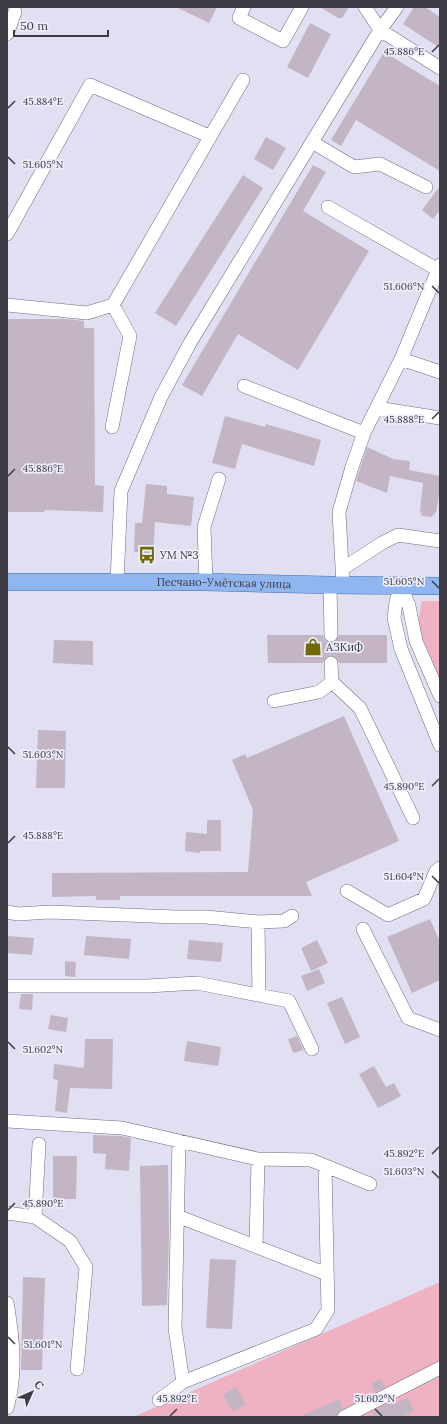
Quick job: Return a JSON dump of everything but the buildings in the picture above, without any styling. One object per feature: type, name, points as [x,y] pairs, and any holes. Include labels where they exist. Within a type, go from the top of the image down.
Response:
[{"type":"main road","name":"Песчано-Умётская улица","points":[[7,582],[206,582],[338,580],[401,586],[440,586]]},
{"type":"street","points":[[244,7],[239,18],[283,41],[302,7]]},
{"type":"street","points":[[365,7],[380,30],[440,68]]},
{"type":"street","points":[[117,582],[121,492],[161,397],[190,343],[380,30],[397,7]]},
{"type":"street","points":[[7,34],[16,12]]},
{"type":"street","points":[[7,305],[87,313],[113,305],[209,136],[243,80]]},
{"type":"street","points":[[7,234],[90,85],[209,136]]},
{"type":"street","points":[[312,142],[354,167],[380,164],[426,187]]},
{"type":"street","points":[[328,207],[439,269],[401,360],[364,433],[338,512],[338,580],[331,634]]},
{"type":"street","points":[[112,427],[130,336],[113,305]]},
{"type":"street","points":[[401,360],[440,372]]},
{"type":"street","points":[[244,386],[364,433]]},
{"type":"street","points":[[377,408],[440,418]]},
{"type":"street","points":[[206,582],[204,527],[219,480]]},
{"type":"street","points":[[338,580],[382,543],[398,535],[440,541]]},
{"type":"street","points":[[401,586],[408,606],[416,641],[440,696]]},
{"type":"street","points":[[401,586],[396,602],[394,618],[401,649],[440,745]]},
{"type":"street","points":[[331,663],[332,682],[360,708],[413,818]]},
{"type":"street","points":[[274,701],[319,692],[332,682]]},
{"type":"street","points":[[347,891],[388,915],[424,899],[436,871],[440,868]]},
{"type":"street","points":[[7,912],[18,914],[50,912],[176,917],[206,916],[258,922],[284,921],[292,916]]},
{"type":"street","points":[[258,922],[259,995]]},
{"type":"street","points":[[363,929],[408,1018],[440,1030]]},
{"type":"street","points":[[7,986],[148,986],[197,982],[289,1001],[312,1049]]},
{"type":"street","points":[[7,1121],[122,1128],[258,1159],[311,1160],[370,1184]]},
{"type":"street","points":[[179,1141],[175,1328],[183,1382]]},
{"type":"street","points":[[35,1217],[39,1144]]},
{"type":"street","points":[[256,1246],[258,1159]]},
{"type":"street","points":[[159,1400],[183,1382],[316,1329],[328,1310],[325,1166]]},
{"type":"street","points":[[7,1214],[35,1217],[70,1241],[86,1267],[77,1369]]},
{"type":"street","points":[[177,1216],[327,1274]]},
{"type":"street","points":[[7,1303],[11,1328],[12,1392],[7,1408]]},
{"type":"street","points":[[344,1417],[440,1368]]},
{"type":"shaded area","points":[[422,601],[440,601],[440,706],[413,646]]},
{"type":"shaded area","points":[[440,1282],[440,1417],[133,1417]]},
{"type":"tunnel","points":[[331,635],[331,663]]},
{"type":"place","name":"УМ №3","points":[[147,555]]},
{"type":"place","name":"АЗКиФ","points":[[313,647]]}]
